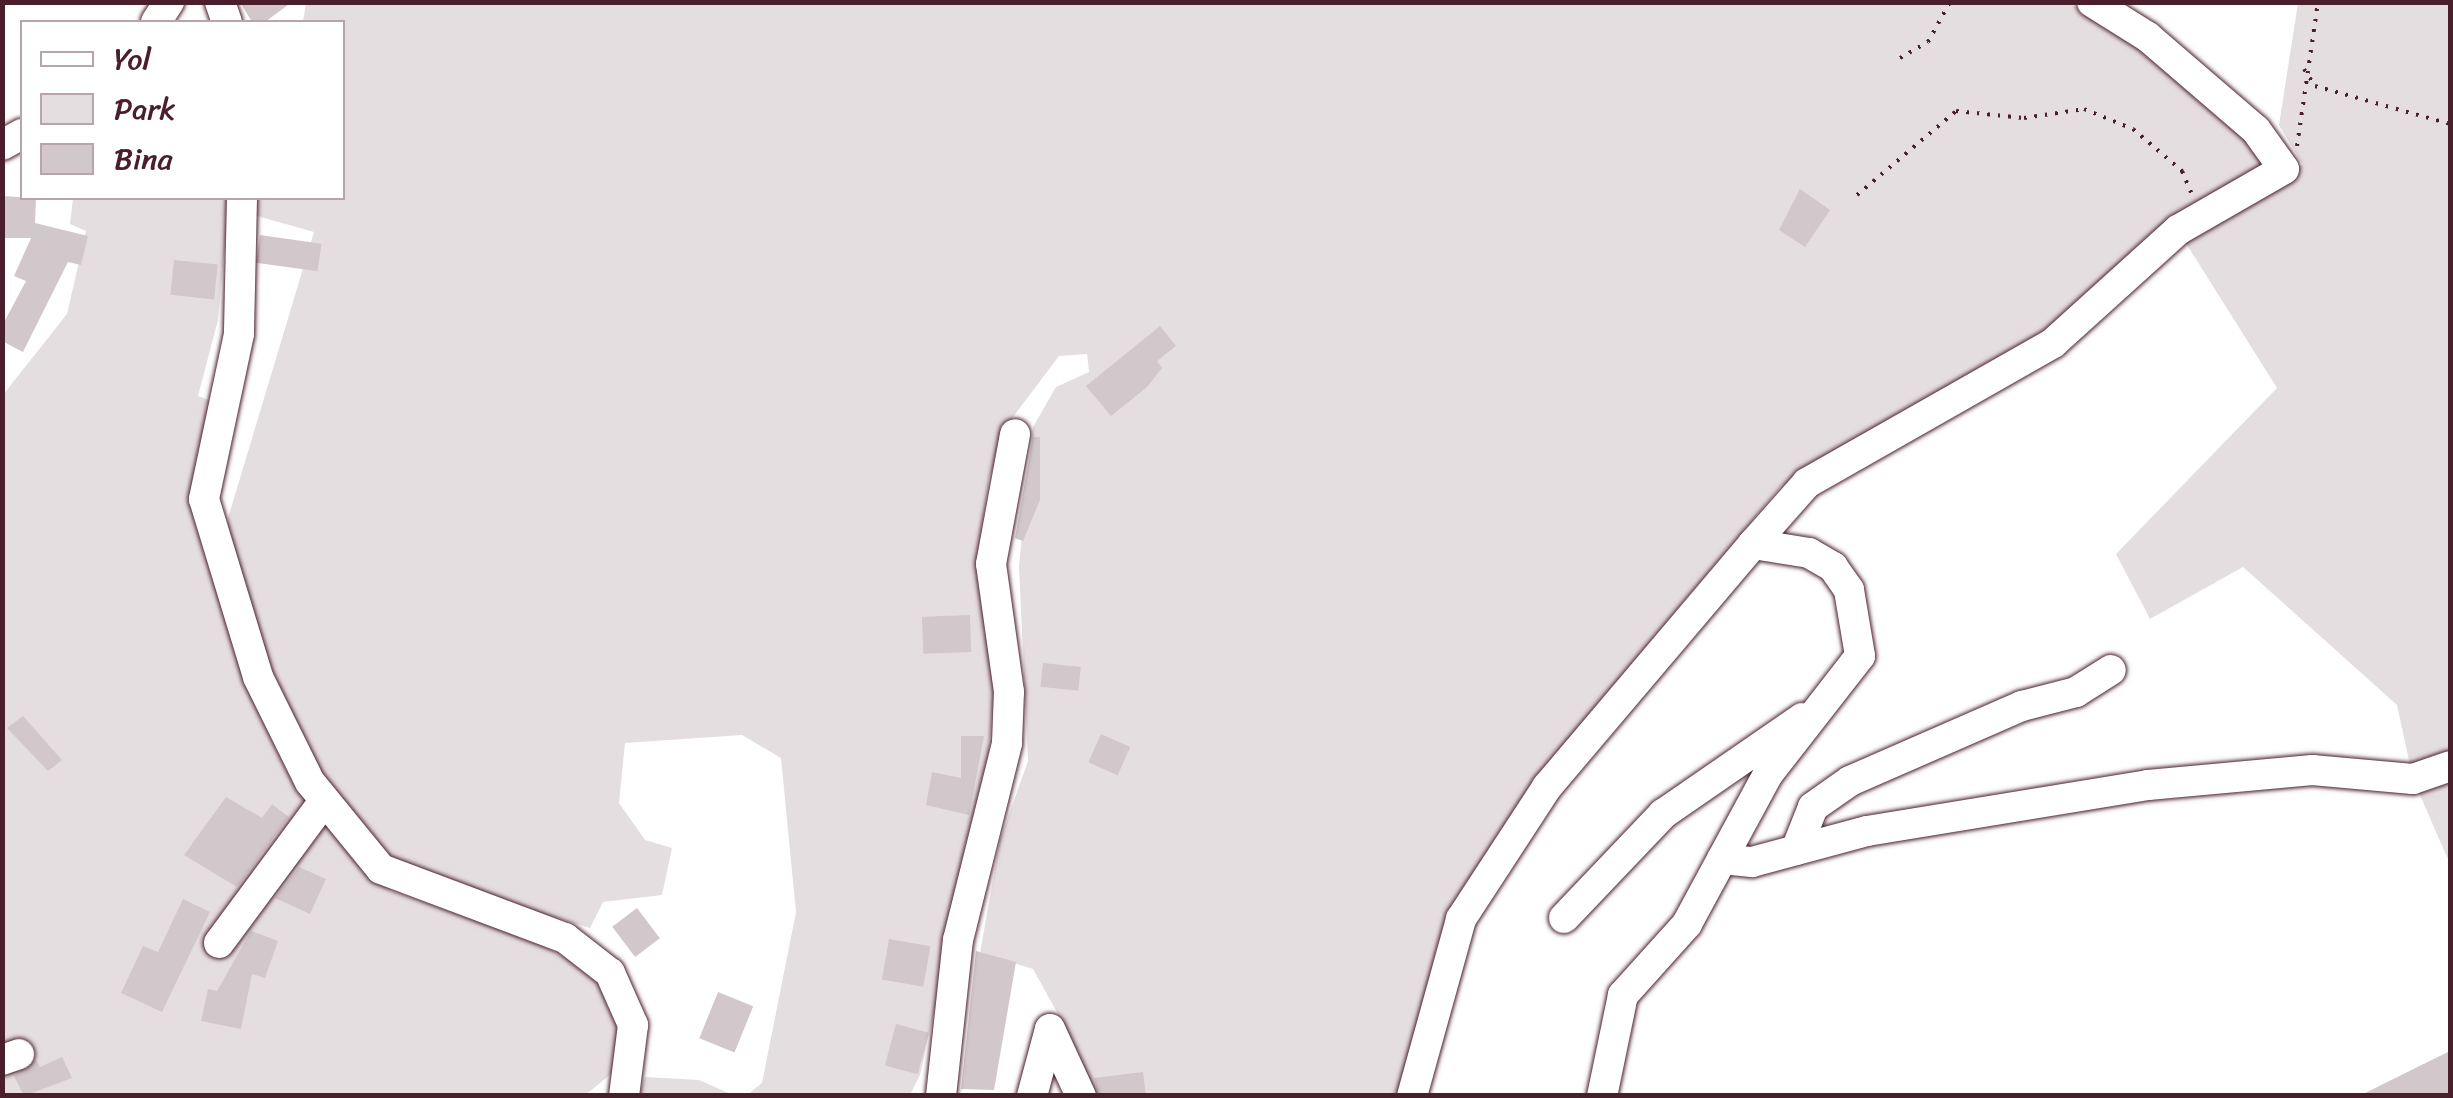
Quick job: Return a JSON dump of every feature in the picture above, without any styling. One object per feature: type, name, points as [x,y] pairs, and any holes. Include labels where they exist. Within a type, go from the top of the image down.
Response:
[{"type":"street","points":[[1412,1096],[1449,951],[1483,876],[1547,787],[1807,483],[2053,343],[2190,223],[2284,169],[2256,130],[2148,37],[2092,2]]},
{"type":"street","points":[[242,200],[238,334],[204,500],[258,676],[324,801],[394,879],[528,923],[594,957],[628,1007],[635,1046],[626,1088],[600,1096]]},
{"type":"street","points":[[941,1096],[958,940],[1007,743],[1009,692],[991,564],[1015,434]]},
{"type":"street","points":[[1602,1096],[1623,995],[1687,924],[1768,774],[1860,656],[1849,590],[1833,567],[1808,553],[1754,544]]},
{"type":"street","points":[[1796,850],[1813,807],[1850,781],[2022,706],[2076,692],[2111,670]]},
{"type":"street","points":[[1564,918],[1664,814],[1822,705]]},
{"type":"street","points":[[1722,859],[1752,862],[1796,850],[2148,785],[2312,770],[2413,778],[2450,766]]},
{"type":"street","points":[[219,943],[324,801]]},
{"type":"street","points":[[1032,1096],[1050,1028],[1081,1096]]},
{"type":"path","points":[[1900,58],[1928,42],[1950,2]]},
{"type":"path","points":[[2284,169],[2297,148],[2304,69],[2318,2]]},
{"type":"path","points":[[2304,69],[2315,86],[2450,124]]},
{"type":"path","points":[[1857,195],[1956,111],[2024,118],[2084,110],[2133,129],[2182,171],[2190,223]]},
{"type":"green space","points":[[306,3],[2069,3],[2156,56],[2284,169],[2303,165],[2279,125],[2298,3],[2450,3],[2450,864],[2413,779],[2397,705],[2243,567],[2150,619],[2116,554],[2277,388],[2177,229],[2048,332],[1780,487],[1560,749],[1472,876],[1402,1095],[1088,1095],[1064,1025],[1033,969],[980,953],[1000,840],[1028,761],[1019,566],[1033,427],[1056,387],[1089,372],[1087,354],[1059,356],[1010,421],[989,478],[977,567],[994,680],[988,769],[920,1075],[910,1095],[747,1095],[762,1083],[796,912],[781,758],[742,735],[625,743],[619,803],[645,840],[672,848],[662,895],[603,902],[590,928],[405,871],[328,790],[296,732],[228,555],[228,518],[314,232],[257,216],[256,200],[345,200],[345,20],[303,20]]},
{"type":"green space","points":[[73,200],[229,200],[218,320],[198,396],[211,401],[190,506],[220,603],[330,828],[391,891],[532,940],[588,970],[606,990],[619,1015],[616,1070],[584,1096],[3,1095],[2,396],[67,314],[86,231],[70,224]]},
{"type":"green space","points":[[645,1077],[699,1080],[733,1095],[639,1096]]},
{"type":"building","points":[[240,2],[292,2],[268,20],[251,20]]},
{"type":"building","points":[[1800,189],[1830,210],[1805,247],[1779,230]]},
{"type":"building","points":[[2,196],[36,200],[35,223],[88,236],[81,265],[68,262],[23,352],[2,341],[2,326],[26,281],[14,276],[31,238],[2,238]]},
{"type":"building","points":[[260,235],[321,244],[317,271],[256,263]]},
{"type":"building","points":[[174,260],[218,265],[214,299],[170,295]]},
{"type":"building","points":[[1160,326],[1176,346],[1157,361],[1162,368],[1147,387],[1111,416],[1086,386]]},
{"type":"building","points":[[1033,437],[1040,437],[1040,500],[1023,541],[1015,538]]},
{"type":"building","points":[[970,615],[971,652],[923,654],[922,617]]},
{"type":"building","points":[[1043,663],[1081,667],[1078,691],[1040,687]]},
{"type":"building","points":[[23,716],[62,760],[48,771],[7,728]]},
{"type":"building","points":[[1101,734],[1130,747],[1118,775],[1088,762]]},
{"type":"building","points":[[961,736],[984,736],[969,815],[926,805],[932,772],[961,778]]},
{"type":"building","points":[[226,797],[262,818],[272,804],[289,817],[237,887],[184,855]]},
{"type":"building","points":[[299,867],[326,879],[310,914],[275,898]]},
{"type":"building","points":[[183,899],[210,912],[162,1012],[121,993],[143,946],[158,952]]},
{"type":"building","points":[[637,908],[660,938],[635,957],[612,927]]},
{"type":"building","points":[[251,931],[278,941],[265,978],[252,974],[241,1029],[201,1021],[208,989],[217,991]]},
{"type":"building","points":[[889,939],[930,946],[923,987],[882,979]]},
{"type":"building","points":[[976,951],[1016,962],[994,1090],[961,1089]]},
{"type":"building","points":[[718,992],[753,1006],[735,1053],[699,1038]]},
{"type":"building","points":[[896,1024],[929,1033],[918,1074],[885,1066]]},
{"type":"building","points":[[2450,1051],[2450,1096],[2359,1096]]},
{"type":"building","points":[[62,1057],[72,1078],[24,1096],[14,1076],[36,1060],[40,1067]]},
{"type":"building","points":[[1143,1072],[1146,1096],[1099,1096],[1094,1078]]}]
